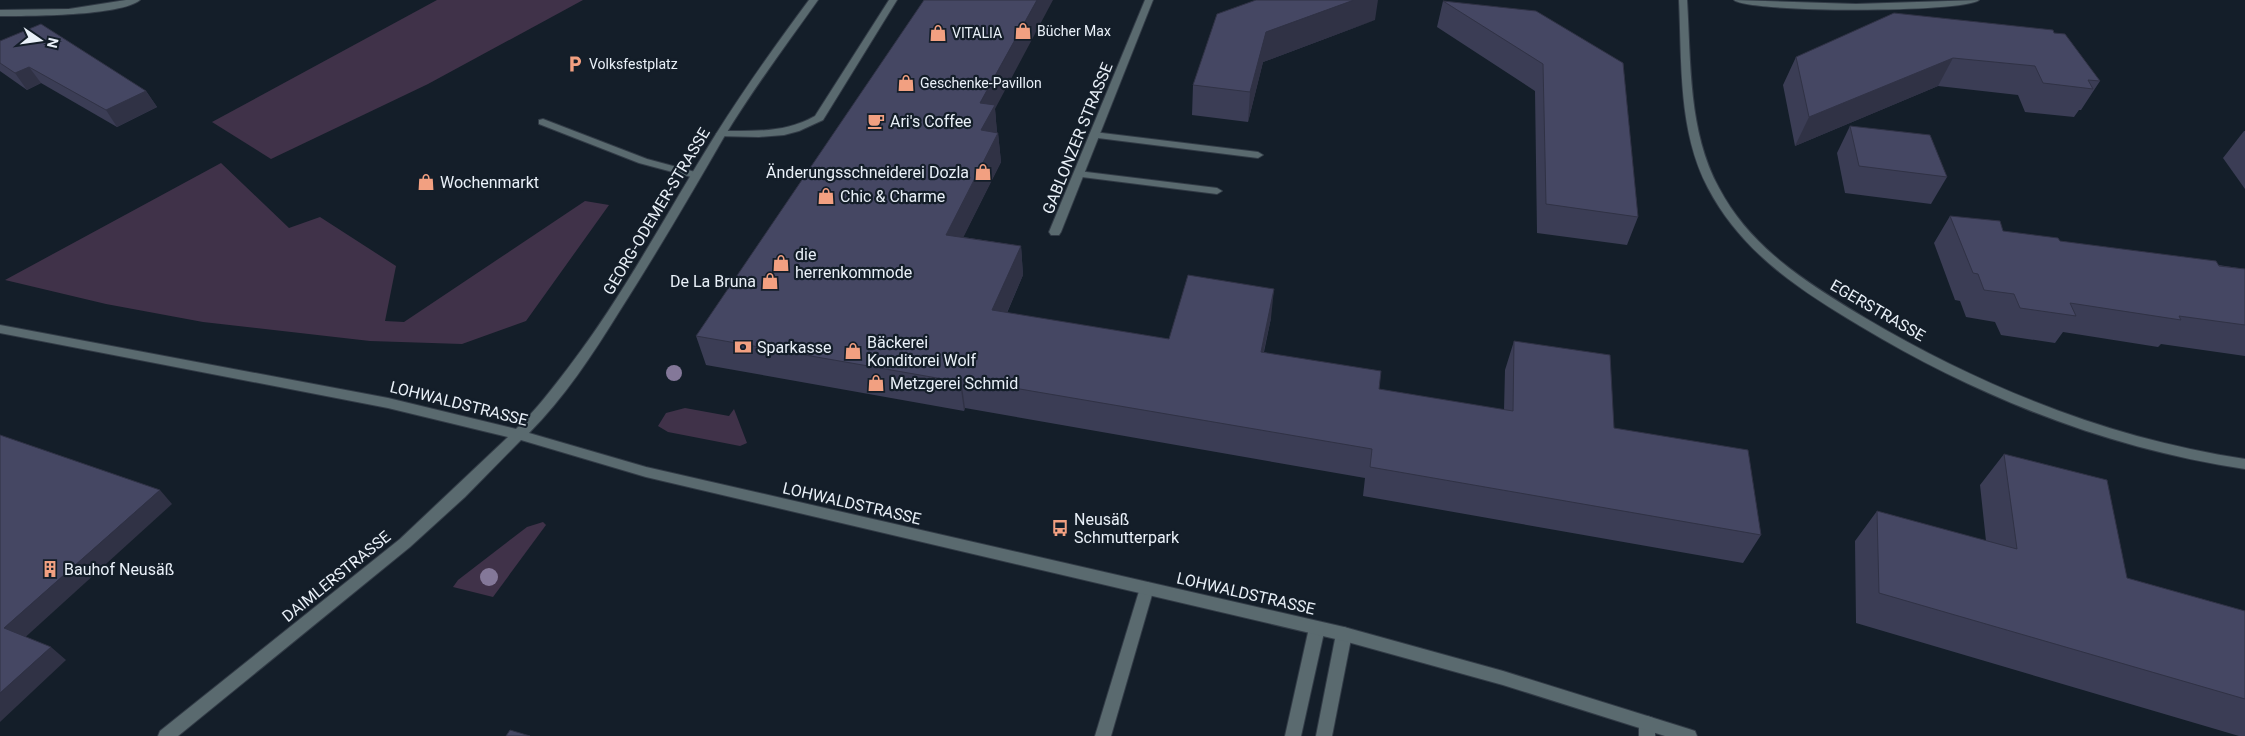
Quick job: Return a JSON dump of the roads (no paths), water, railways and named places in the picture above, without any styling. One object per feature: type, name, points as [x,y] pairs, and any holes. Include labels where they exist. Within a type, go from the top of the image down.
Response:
[{"type":"street","points":[[0,12],[30,14],[86,9],[136,0]]},
{"type":"street","name":"GEORG-ODEMER-STRASSE","points":[[520,436],[562,387],[592,345],[647,259],[721,134],[778,48],[814,0]]},
{"type":"street","points":[[721,134],[785,133],[806,126],[819,118],[893,0]]},
{"type":"street","name":"GABLONZER STRASSE","points":[[1055,232],[1149,0]]},
{"type":"street","name":"EGERSTRASSE","points":[[1683,0],[1691,122],[1698,152],[1710,181],[1732,217],[1764,254],[1813,292],[1881,334],[1966,377],[2048,411],[2106,431],[2162,448],[2245,464]]},
{"type":"street","points":[[1740,0],[1788,5],[1882,7],[1975,0]]},
{"type":"street","points":[[542,122],[643,161],[695,175]]},
{"type":"street","points":[[1094,136],[1258,156]]},
{"type":"street","points":[[1078,174],[1217,191]]},
{"type":"street","name":"LOHWALDSTRASSE","points":[[0,329],[368,399],[520,436],[646,472],[1344,634],[1503,678],[1647,729],[1689,736]]},
{"type":"street","name":"DAIMLERSTRASSE","points":[[166,736],[405,543],[460,494],[520,436]]},
{"type":"street","points":[[1102,736],[1148,588]]},
{"type":"street","points":[[1293,736],[1317,628]]},
{"type":"street","points":[[1324,736],[1344,634]]},
{"type":"place","name":"Bücher Max","points":[[1023,31]]},
{"type":"place","name":"VITALIA","points":[[938,33]]},
{"type":"place","name":"Volksfestplatz","points":[[575,64]]},
{"type":"place","name":"Geschenke-Pavillon","points":[[906,83]]},
{"type":"place","name":"Ari's Coffee","points":[[876,121]]},
{"type":"place","name":"Änderungsschneiderei Dozla","points":[[983,172]]},
{"type":"place","name":"Wochenmarkt","points":[[426,182]]},
{"type":"place","name":"Chic & Charme","points":[[826,196]]},
{"type":"place","name":"die herrenkommode","points":[[781,263]]},
{"type":"place","name":"De La Bruna","points":[[770,281]]},
{"type":"place","name":"Sparkasse","points":[[743,347]]},
{"type":"place","name":"Bäckerei Konditorei Wolf","points":[[853,351]]},
{"type":"place","name":"Metzgerei Schmid","points":[[876,383]]},
{"type":"place","name":"Neusäß Schmutterpark","points":[[1060,528]]},
{"type":"place","name":"Bauhof Neusäß","points":[[50,569]]}]
